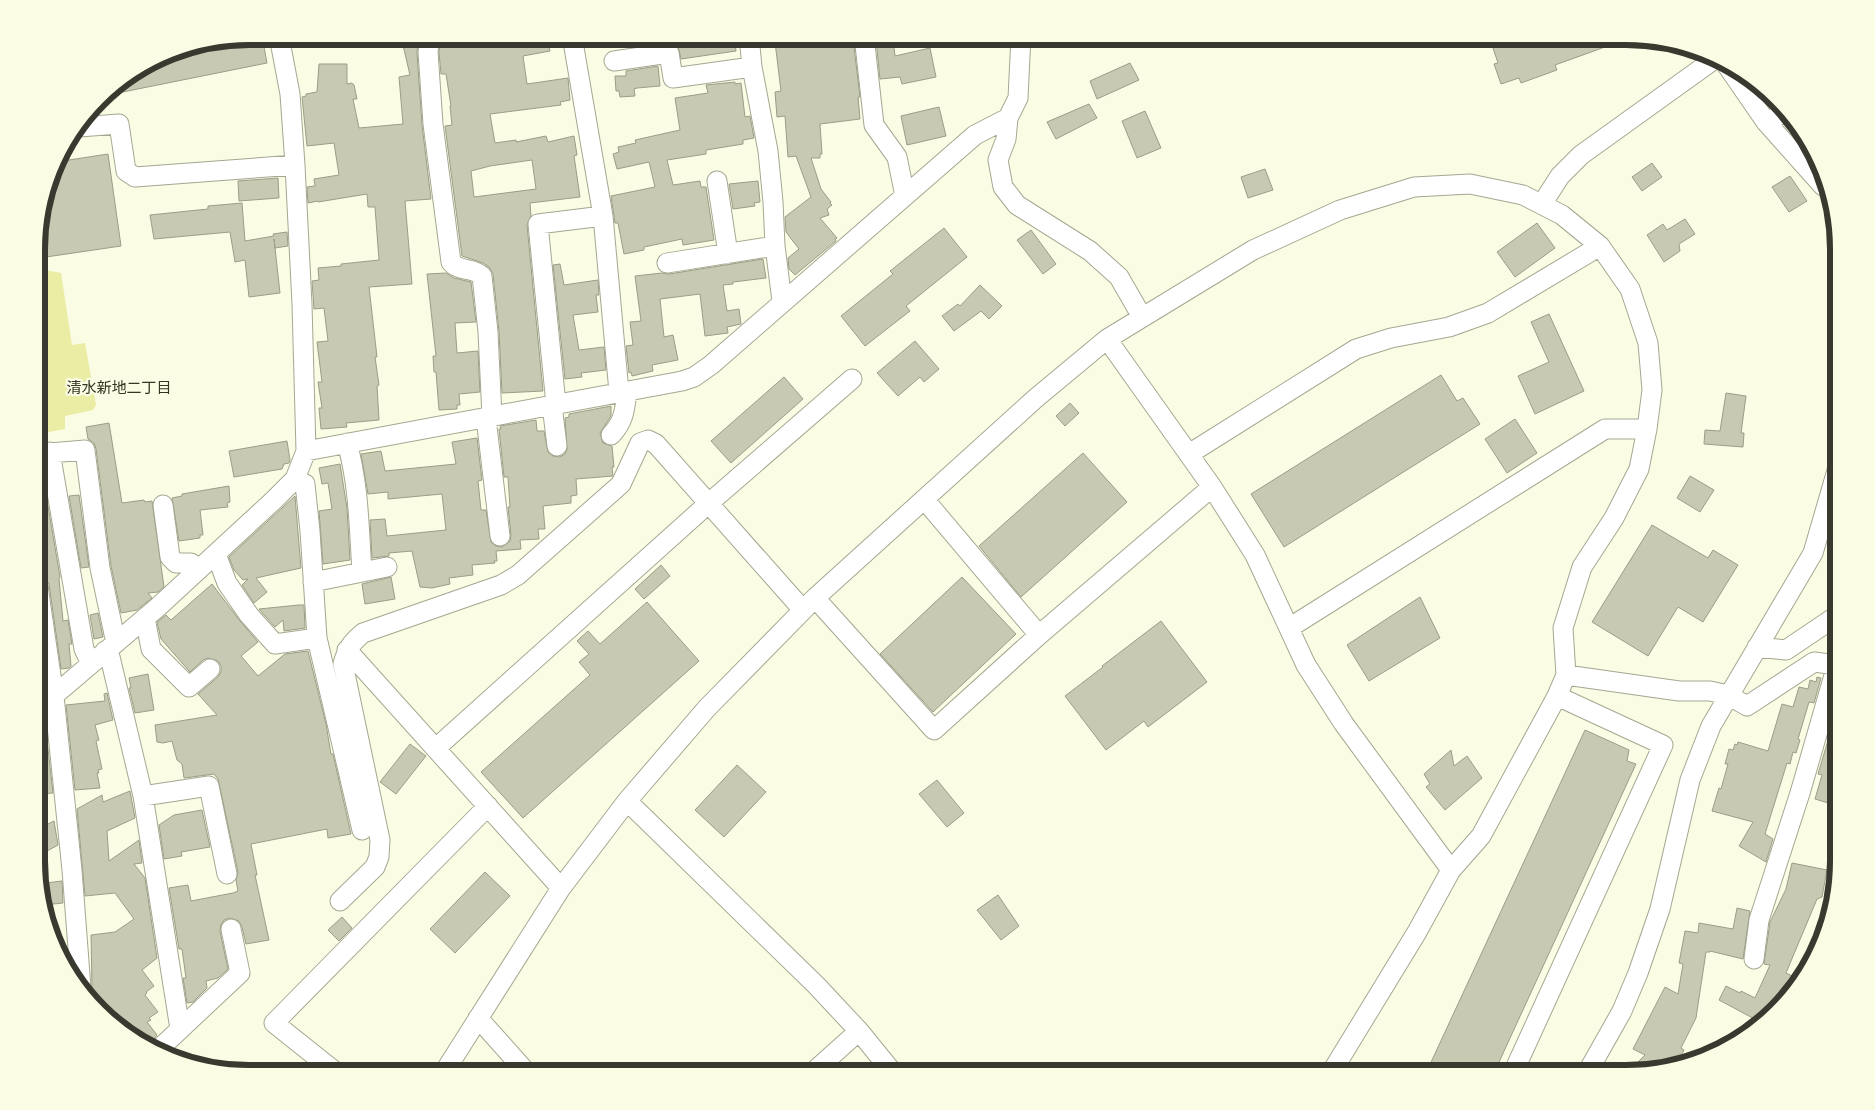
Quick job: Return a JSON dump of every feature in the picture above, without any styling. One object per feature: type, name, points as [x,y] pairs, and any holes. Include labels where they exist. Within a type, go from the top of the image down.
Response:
[{"type":"street","points":[[45,703],[216,554],[295,479],[306,451],[302,304],[295,165],[290,94],[281,45]]},
{"type":"street","points":[[429,45],[433,124],[452,262],[456,267],[477,272],[482,276],[488,332],[489,417],[500,536]]},
{"type":"street","points":[[574,45],[603,216],[623,392],[624,415],[618,428],[611,435]]},
{"type":"street","points":[[750,45],[752,67],[768,151],[775,246],[782,301]]},
{"type":"street","points":[[865,45],[874,125],[897,157],[905,196]]},
{"type":"street","points":[[1021,45],[1018,98],[1008,118],[1006,139],[998,160],[1003,187],[1017,205],[1090,251],[1119,277],[1142,317]]},
{"type":"street","points":[[614,60],[669,53],[672,78],[752,67]]},
{"type":"street","points":[[1542,204],[1560,176],[1581,155],[1709,63]]},
{"type":"street","points":[[1734,76],[1766,122],[1818,180]]},
{"type":"street","points":[[1766,122],[1780,115]]},
{"type":"street","points":[[306,451],[682,381],[694,377],[975,136],[1008,118]]},
{"type":"street","points":[[86,126],[119,124],[126,171],[135,178],[295,165]]},
{"type":"street","points":[[717,182],[728,254]]},
{"type":"street","points":[[449,1065],[561,888],[627,801],[707,708],[809,604],[1036,398],[1107,339],[1253,250],[1340,210],[1414,187],[1470,184],[1524,195],[1562,215],[1600,246],[1630,289],[1648,343],[1652,390],[1647,429],[1639,469],[1614,518],[1582,567],[1564,628],[1566,675],[1557,696],[1482,836],[1451,870],[1417,932],[1336,1065]]},
{"type":"street","points":[[557,446],[538,224],[603,216]]},
{"type":"street","points":[[667,263],[775,246]]},
{"type":"street","points":[[1189,454],[1356,349],[1391,338],[1449,327],[1488,313],[1600,246]]},
{"type":"street","points":[[1107,339],[1212,487],[1255,555],[1306,665],[1344,724],[1451,870]]},
{"type":"street","points":[[436,748],[709,503],[852,379]]},
{"type":"street","points":[[1289,628],[1605,430],[1647,429]]},
{"type":"street","points":[[340,902],[375,867],[379,857],[380,840],[344,664],[347,650],[352,642],[363,633],[501,585],[518,574],[621,484],[640,443],[648,440],[656,444],[709,503],[934,730],[1039,635],[1212,487]]},
{"type":"street","points":[[346,443],[357,488],[362,572]]},
{"type":"street","points":[[45,453],[85,450],[100,568],[114,634],[110,656],[143,796],[180,1029]]},
{"type":"street","points":[[45,458],[84,649],[91,664]]},
{"type":"street","points":[[295,479],[304,484],[317,638],[362,830]]},
{"type":"street","points":[[1592,1065],[1622,1011],[1638,973],[1660,909],[1690,780],[1711,726],[1813,552],[1830,494]]},
{"type":"street","points":[[924,499],[1039,635]]},
{"type":"street","points":[[163,505],[170,557],[176,563],[191,563],[199,569]]},
{"type":"street","points":[[216,554],[227,582],[249,615],[275,644],[317,638]]},
{"type":"street","points":[[313,582],[387,568]]},
{"type":"street","points":[[144,618],[151,649],[189,687],[210,669]]},
{"type":"street","points":[[1757,647],[1786,650],[1830,620]]},
{"type":"street","points":[[45,634],[54,696],[72,870],[80,975]]},
{"type":"street","points":[[347,650],[561,888]]},
{"type":"street","points":[[1566,675],[1679,691],[1710,691],[1728,695],[1748,706],[1814,662],[1830,664]]},
{"type":"street","points":[[1754,959],[1759,920],[1800,792],[1830,689]]},
{"type":"street","points":[[1517,1065],[1663,745],[1557,696]]},
{"type":"street","points":[[143,796],[209,786],[226,874]]},
{"type":"street","points":[[627,801],[816,985],[859,1031],[887,1065]]},
{"type":"street","points":[[327,1065],[274,1023],[488,806]]},
{"type":"street","points":[[163,1046],[240,973],[230,929]]},
{"type":"street","points":[[478,1018],[520,1065]]},
{"type":"street","points":[[821,1065],[859,1031]]},
{"type":"green space","points":[[45,270],[61,273],[72,345],[85,343],[96,405],[93,410],[65,416],[65,429],[45,433]]},
{"type":"building","points":[[236,45],[264,45],[267,63],[118,93],[136,79],[159,66],[183,56],[209,49]]},
{"type":"building","points":[[403,45],[418,45],[422,125],[431,199],[405,201],[412,284],[369,287],[377,357],[375,357],[379,385],[377,386],[379,420],[346,423],[347,427],[321,429],[319,408],[322,408],[318,382],[322,382],[317,342],[328,341],[324,308],[314,309],[312,281],[319,280],[318,268],[379,260],[375,207],[368,207],[367,194],[308,203],[307,187],[315,186],[314,179],[339,175],[334,143],[307,146],[302,97],[306,96],[306,94],[317,92],[319,64],[347,64],[347,84],[352,83],[354,85],[357,99],[353,99],[359,128],[403,124],[399,77],[410,75]]},
{"type":"building","points":[[440,45],[549,45],[550,51],[523,56],[527,84],[568,78],[570,100],[560,102],[561,105],[490,114],[495,143],[516,140],[516,142],[546,136],[548,142],[574,136],[577,155],[574,156],[580,197],[530,203],[531,216],[527,225],[543,391],[502,393],[499,331],[493,274],[489,267],[483,263],[462,256],[445,126],[452,125],[451,106],[446,74],[441,74]],"holes":[[[532,160],[536,189],[474,197],[471,171],[490,166]]]},
{"type":"building","points":[[677,45],[735,45],[736,51],[681,59]]},
{"type":"building","points":[[775,45],[852,45],[854,47],[860,97],[858,97],[860,119],[820,124],[822,154],[820,154],[820,158],[811,158],[821,189],[832,205],[827,209],[829,215],[820,218],[837,238],[835,239],[836,241],[795,275],[789,269],[788,258],[799,249],[786,232],[785,217],[811,197],[796,156],[788,157],[785,116],[777,117],[775,92],[781,91]]},
{"type":"building","points":[[877,45],[894,45],[895,56],[930,48],[936,77],[902,84],[900,77],[880,79]]},
{"type":"building","points":[[1492,45],[1611,45],[1555,65],[1557,70],[1521,83],[1519,78],[1501,84],[1494,64],[1498,63]]},
{"type":"building","points":[[1130,63],[1139,80],[1097,99],[1090,81]]},
{"type":"building","points":[[658,66],[660,86],[637,88],[634,89],[635,96],[620,97],[619,91],[616,91],[615,76],[626,76],[626,71]]},
{"type":"building","points":[[735,82],[735,84],[741,83],[745,117],[750,116],[754,138],[743,140],[743,144],[706,150],[706,154],[667,160],[673,185],[700,181],[701,187],[706,187],[714,240],[683,245],[682,239],[644,247],[644,250],[624,254],[618,223],[615,223],[611,196],[655,187],[649,162],[617,169],[613,154],[619,152],[618,147],[636,143],[635,140],[680,130],[675,98],[708,93],[706,85]]},
{"type":"building","points":[[1089,104],[1097,118],[1056,139],[1047,122]]},
{"type":"building","points":[[939,107],[946,136],[907,145],[901,116]]},
{"type":"building","points":[[1145,111],[1161,148],[1137,158],[1122,121]]},
{"type":"building","points":[[108,154],[121,246],[46,257],[45,236],[49,209],[56,183],[65,161]]},
{"type":"building","points":[[1652,163],[1662,177],[1642,191],[1632,177]]},
{"type":"building","points":[[1265,169],[1273,190],[1248,198],[1241,177]]},
{"type":"building","points":[[1790,176],[1807,201],[1789,212],[1772,187]]},
{"type":"building","points":[[278,178],[279,198],[239,201],[238,181]]},
{"type":"building","points":[[758,181],[760,202],[754,203],[755,206],[733,209],[729,184]]},
{"type":"building","points":[[242,203],[245,241],[287,232],[288,246],[275,248],[280,293],[249,297],[245,260],[235,262],[230,232],[154,239],[150,215],[208,209],[208,206]]},
{"type":"building","points":[[1685,219],[1695,234],[1679,244],[1680,251],[1664,262],[1647,235],[1663,224],[1667,230]]},
{"type":"building","points":[[1537,223],[1555,248],[1515,277],[1497,252]]},
{"type":"building","points":[[944,228],[967,257],[906,306],[910,311],[865,346],[841,316],[893,274],[890,271]]},
{"type":"building","points":[[1031,230],[1056,264],[1043,274],[1017,240]]},
{"type":"building","points":[[763,259],[766,278],[723,285],[727,311],[739,309],[741,324],[727,327],[728,333],[705,336],[700,294],[660,299],[664,337],[673,335],[678,360],[652,365],[653,371],[632,376],[631,372],[629,373],[626,346],[633,345],[630,322],[641,321],[635,276],[669,274]]},
{"type":"building","points":[[560,264],[564,285],[598,280],[599,295],[596,295],[598,312],[573,315],[579,350],[604,347],[606,370],[581,373],[582,377],[565,379],[553,265]]},
{"type":"building","points":[[446,273],[454,278],[471,282],[476,322],[455,323],[457,353],[478,351],[480,392],[459,394],[460,405],[457,405],[457,409],[439,410],[433,356],[436,356],[427,274]]},
{"type":"building","points":[[980,285],[1002,306],[989,319],[981,311],[954,331],[942,316],[958,304],[960,306]]},
{"type":"building","points":[[1549,314],[1584,391],[1535,414],[1518,376],[1549,362],[1531,322]]},
{"type":"building","points":[[915,341],[939,369],[924,382],[920,377],[898,396],[877,373]]},
{"type":"building","points":[[1441,375],[1457,401],[1463,398],[1480,424],[1284,547],[1251,494]]},
{"type":"building","points":[[784,377],[803,399],[731,463],[711,441]]},
{"type":"building","points":[[1726,393],[1746,396],[1741,433],[1744,433],[1743,447],[1704,444],[1705,430],[1720,431]]},
{"type":"building","points":[[1070,403],[1079,413],[1065,426],[1056,416]]},
{"type":"building","points":[[611,406],[611,416],[600,433],[603,443],[612,446],[613,476],[576,479],[577,495],[571,496],[571,503],[543,506],[545,529],[538,529],[539,539],[520,540],[521,549],[496,551],[497,561],[494,561],[495,563],[472,565],[473,575],[449,578],[450,584],[432,588],[420,587],[412,551],[389,553],[389,556],[372,558],[370,520],[385,519],[387,536],[446,530],[442,494],[388,499],[388,492],[368,494],[361,454],[381,451],[385,471],[456,464],[452,442],[477,438],[482,480],[478,481],[481,510],[486,510],[491,542],[496,546],[502,547],[510,541],[511,535],[508,507],[510,507],[508,477],[504,477],[500,426],[536,420],[537,431],[544,431],[548,452],[553,456],[559,457],[564,455],[567,450],[565,418],[569,417],[569,414]]},
{"type":"building","points":[[1515,419],[1537,453],[1507,473],[1485,439]]},
{"type":"building","points":[[109,423],[122,503],[144,500],[145,502],[152,501],[164,587],[158,592],[148,593],[152,598],[137,610],[121,613],[111,566],[96,449],[94,443],[88,439],[86,427]]},
{"type":"building","points":[[287,441],[290,460],[289,463],[284,464],[282,469],[234,477],[229,451]]},
{"type":"building","points":[[1083,453],[1127,502],[1021,597],[979,546]]},
{"type":"building","points":[[340,464],[347,508],[350,560],[323,564],[319,511],[332,509],[328,483],[322,484],[319,468]]},
{"type":"building","points":[[1690,476],[1714,490],[1700,512],[1677,498]]},
{"type":"building","points":[[229,486],[230,502],[227,503],[228,507],[200,510],[203,535],[200,535],[200,538],[179,541],[172,498],[182,496],[182,494]]},
{"type":"building","points":[[79,495],[89,567],[81,568],[69,496]]},
{"type":"building","points":[[295,496],[301,568],[256,578],[267,592],[254,603],[242,585],[248,579],[243,580],[234,570],[229,557]]},
{"type":"building","points":[[45,500],[47,500],[60,577],[63,621],[68,620],[72,644],[69,644],[71,666],[61,669],[49,584],[45,578]]},
{"type":"building","points":[[1652,525],[1708,558],[1713,550],[1738,565],[1703,622],[1678,607],[1648,656],[1592,622]]},
{"type":"building","points":[[661,565],[670,576],[644,599],[635,589]]},
{"type":"building","points":[[391,577],[395,599],[365,604],[362,584]]},
{"type":"building","points":[[962,577],[1016,634],[933,712],[880,654]]},
{"type":"building","points":[[212,584],[258,642],[241,656],[258,676],[285,654],[308,651],[351,834],[328,838],[327,829],[251,844],[257,875],[255,875],[269,940],[246,944],[239,921],[229,918],[224,920],[220,931],[228,969],[218,978],[206,981],[207,988],[193,1002],[187,1003],[183,978],[186,978],[182,949],[179,949],[169,888],[188,885],[191,901],[233,893],[238,891],[236,880],[238,872],[218,779],[214,774],[184,778],[182,764],[177,760],[172,741],[157,742],[155,725],[217,715],[198,694],[218,677],[221,672],[221,666],[218,661],[208,658],[190,672],[161,639],[157,622],[166,615],[171,620]]},
{"type":"building","points":[[1420,597],[1440,638],[1369,681],[1347,645]]},
{"type":"building","points":[[647,602],[699,661],[523,818],[481,772],[590,675],[579,662],[589,654],[577,641],[588,631],[600,644]]},
{"type":"building","points":[[304,605],[305,628],[284,631],[283,620],[275,627],[259,609]]},
{"type":"building","points":[[98,613],[103,637],[94,639],[90,615]]},
{"type":"building","points":[[1161,621],[1207,682],[1148,727],[1144,721],[1106,750],[1065,696]]},
{"type":"building","points":[[148,674],[154,710],[135,713],[129,688],[131,688],[129,678]]},
{"type":"building","points":[[1817,677],[1821,678],[1814,703],[1809,702],[1798,739],[1800,740],[1796,753],[1793,752],[1790,764],[1787,763],[1765,834],[1773,839],[1766,862],[1739,846],[1753,822],[1712,811],[1728,764],[1725,764],[1729,749],[1733,750],[1738,742],[1768,751],[1782,704],[1793,707],[1799,687],[1808,689],[1810,680],[1816,682]]},
{"type":"building","points":[[107,693],[113,720],[95,725],[99,740],[96,741],[102,769],[98,770],[99,773],[97,773],[100,788],[75,790],[66,705],[105,701],[104,694]]},
{"type":"building","points":[[1585,730],[1629,750],[1627,761],[1636,764],[1498,1065],[1430,1065]]},
{"type":"building","points":[[45,732],[53,793],[45,794]]},
{"type":"building","points":[[1830,734],[1830,804],[1815,799],[1822,775],[1818,774]]},
{"type":"building","points":[[410,744],[426,756],[396,794],[380,782]]},
{"type":"building","points":[[1451,750],[1454,766],[1467,756],[1482,778],[1445,810],[1426,787],[1430,784],[1424,774]]},
{"type":"building","points":[[737,765],[766,792],[724,837],[695,810]]},
{"type":"building","points":[[937,780],[964,813],[947,827],[919,794]]},
{"type":"building","points":[[130,791],[135,818],[107,831],[109,861],[139,840],[142,863],[134,864],[145,878],[157,958],[142,970],[154,986],[145,995],[158,1012],[149,1018],[151,1020],[147,1022],[157,1035],[152,1041],[114,1014],[91,990],[91,935],[115,932],[134,919],[115,893],[85,896],[77,809],[102,795],[103,802]]},
{"type":"building","points":[[202,810],[210,847],[181,852],[182,856],[164,859],[159,825],[174,815]]},
{"type":"building","points":[[54,821],[58,845],[45,852],[45,826]]},
{"type":"building","points":[[1792,863],[1827,870],[1822,897],[1817,899],[1786,973],[1794,977],[1779,996],[1755,1019],[1719,1000],[1726,986],[1755,998],[1770,965],[1764,964],[1770,922],[1786,889]]},
{"type":"building","points":[[485,872],[510,896],[455,953],[430,929]]},
{"type":"building","points":[[62,881],[63,903],[50,904],[46,883]]},
{"type":"building","points":[[998,895],[1019,926],[1001,940],[977,910]]},
{"type":"building","points":[[1737,908],[1750,911],[1743,959],[1710,951],[1706,952],[1696,1018],[1681,1048],[1684,1050],[1680,1058],[1635,1065],[1645,1055],[1633,1049],[1665,987],[1678,994],[1683,964],[1679,963],[1685,931],[1698,933],[1699,923],[1733,929]]},
{"type":"building","points":[[342,917],[352,928],[339,941],[328,930]]},
{"type":"district","name":"清水新地二丁目","points":[[119,388]]}]
